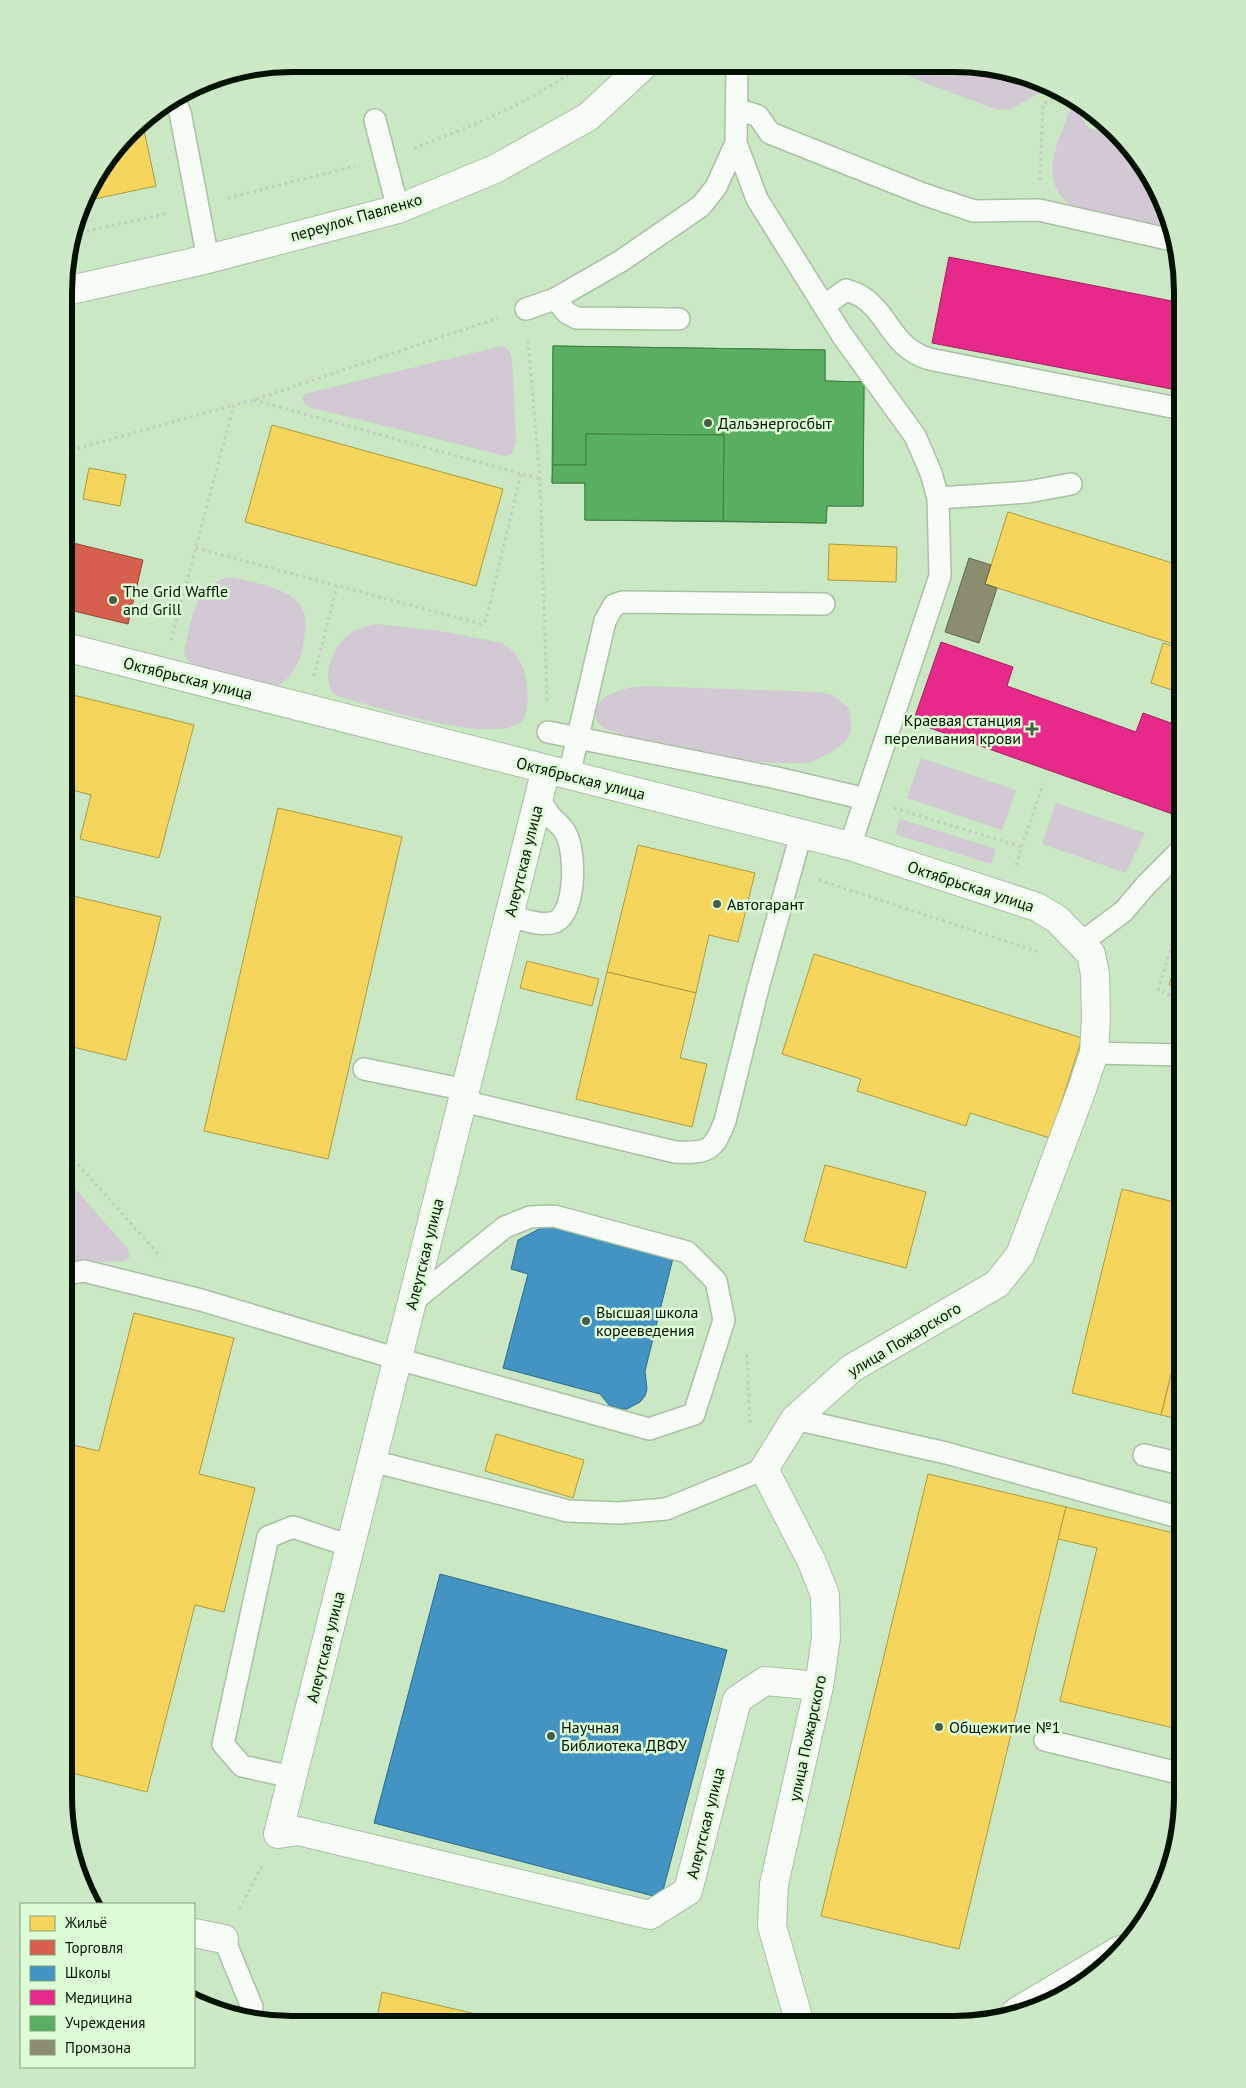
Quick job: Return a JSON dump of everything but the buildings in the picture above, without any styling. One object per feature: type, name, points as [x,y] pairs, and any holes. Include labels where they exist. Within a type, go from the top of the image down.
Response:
[{"type":"street","name":"переулок Павленко","points":[[72,290],[208,258],[398,209],[495,169],[588,117],[636,72]]},
{"type":"street","name":"Октябрьская улица","points":[[72,649],[850,846],[1038,907],[1057,919],[1081,943]]},
{"type":"street","name":"Алеутская улица","points":[[558,772],[539,798],[278,1834],[298,1831],[650,1915],[688,1891],[737,1700],[765,1681],[819,1686]]},
{"type":"street","name":"улица Пожарского","points":[[798,2016],[772,1926],[774,1884],[819,1686],[826,1638],[825,1595],[812,1562],[764,1469],[795,1420],[852,1368],[997,1284],[1020,1255],[1094,1053],[1096,1018],[1095,974],[1091,954],[1081,943]]},
{"type":"street","points":[[195,1933],[224,1940]]},
{"type":"street","points":[[1038,1999],[1088,1969]]},
{"type":"lane","points":[[738,72],[736,143],[756,199],[842,335],[915,436],[931,473],[938,498],[940,576],[850,846]]},
{"type":"lane","points":[[177,106],[180,112],[208,258]]},
{"type":"lane","points":[[737,109],[758,116],[770,133],[923,194],[974,211],[1039,210],[1167,239]]},
{"type":"lane","points":[[375,120],[398,209]]},
{"type":"lane","points":[[526,309],[556,299],[621,261],[701,206],[716,187],[736,143]]},
{"type":"lane","points":[[824,306],[846,290],[861,296],[906,348],[929,359],[1174,407]]},
{"type":"lane","points":[[556,299],[567,313],[577,318],[679,319]]},
{"type":"lane","points":[[938,498],[1028,492],[1071,484]]},
{"type":"lane","points":[[558,772],[577,739],[605,621],[614,605],[623,602],[824,604]]},
{"type":"lane","points":[[548,732],[777,778],[866,799]]},
{"type":"lane","points":[[510,916],[534,922],[554,922],[562,917],[570,900],[573,876],[566,832],[550,816],[539,798]]},
{"type":"lane","points":[[364,1068],[675,1152],[694,1153],[710,1149],[718,1138],[725,1122],[758,988],[801,834]]},
{"type":"lane","points":[[1081,943],[1124,911],[1146,885],[1174,857]]},
{"type":"lane","points":[[1094,1053],[1174,1055]]},
{"type":"lane","points":[[72,1273],[84,1271],[94,1273],[200,1300],[398,1359],[649,1429],[694,1414],[724,1320],[716,1281],[687,1252],[554,1216],[530,1217],[505,1227],[412,1302]]},
{"type":"lane","points":[[795,1420],[946,1452],[1174,1516]]},
{"type":"lane","points":[[1144,1455],[1174,1462]]},
{"type":"lane","points":[[372,1461],[568,1511],[619,1513],[666,1509],[764,1469]]},
{"type":"lane","points":[[292,1777],[242,1766],[223,1744],[268,1537],[293,1527],[350,1546]]},
{"type":"lane","points":[[1045,1740],[1174,1772]]},
{"type":"lane","points":[[224,1940],[252,2007],[251,2011]]},
{"type":"path","points":[[81,232],[198,206],[385,158],[467,128],[572,72]]},
{"type":"path","points":[[1039,210],[1043,104],[1054,97]]},
{"type":"path","points":[[72,450],[254,400],[526,309],[540,479],[548,732]]},
{"type":"path","points":[[254,400],[540,479]]},
{"type":"path","points":[[162,672],[234,405]]},
{"type":"path","points":[[196,548],[467,622],[475,624],[484,623],[521,473]]},
{"type":"path","points":[[318,662],[337,586]]},
{"type":"path","points":[[1007,896],[1043,784]]},
{"type":"path","points":[[866,799],[1022,847]]},
{"type":"path","points":[[1174,938],[1158,990],[1174,997]]},
{"type":"path","points":[[72,1159],[162,1258]]},
{"type":"path","points":[[747,1351],[750,1426]]},
{"type":"path","points":[[224,1940],[278,1834]]},
{"type":"shaded area","points":[[902,72],[982,74],[1010,80],[1043,91],[1011,109],[998,110],[920,81]]},
{"type":"shaded area","points":[[1073,108],[1081,114],[1089,128],[1101,130],[1128,159],[1151,195],[1166,237],[1079,212],[1057,190],[1052,167],[1054,154],[1068,113]]},
{"type":"shaded area","points":[[502,346],[509,350],[512,359],[516,441],[512,454],[506,456],[312,408],[305,405],[302,396],[308,393]]},
{"type":"shaded area","points":[[229,577],[280,590],[297,601],[302,608],[306,627],[300,658],[291,674],[277,687],[197,669],[186,658],[184,651],[189,628],[201,596],[217,581]]},
{"type":"shaded area","points":[[378,624],[440,631],[502,643],[508,647],[517,656],[525,674],[528,695],[526,713],[522,721],[508,728],[460,727],[431,722],[335,695],[328,680],[328,672],[337,648],[351,633]]},
{"type":"shaded area","points":[[642,686],[819,692],[833,695],[848,707],[851,729],[847,740],[836,749],[813,761],[808,763],[774,763],[731,758],[646,740],[624,735],[600,725],[596,719],[596,708],[605,697],[628,688]]},
{"type":"shaded area","points":[[921,758],[1016,790],[1002,830],[907,798]]},
{"type":"shaded area","points":[[1056,803],[1145,833],[1126,873],[1042,844]]},
{"type":"shaded area","points":[[900,819],[996,849],[991,864],[895,834]]},
{"type":"shaded area","points":[[72,1185],[127,1248],[130,1256],[126,1261],[72,1263]]},
{"type":"place","name":"Дальэнергосбыт","points":[[708,423]]},
{"type":"place","name":"The Grid Waffle and Grill","points":[[113,600]]},
{"type":"place","name":"Краевая станция переливания крови","points":[[1032,729]]},
{"type":"place","name":"Автогарант","points":[[717,904]]},
{"type":"place","name":"Высшая школа корееведения","points":[[586,1321]]},
{"type":"place","name":"Общежитие №1","points":[[939,1727]]},
{"type":"place","name":"Научная Библиотека ДВФУ","points":[[551,1736]]}]
